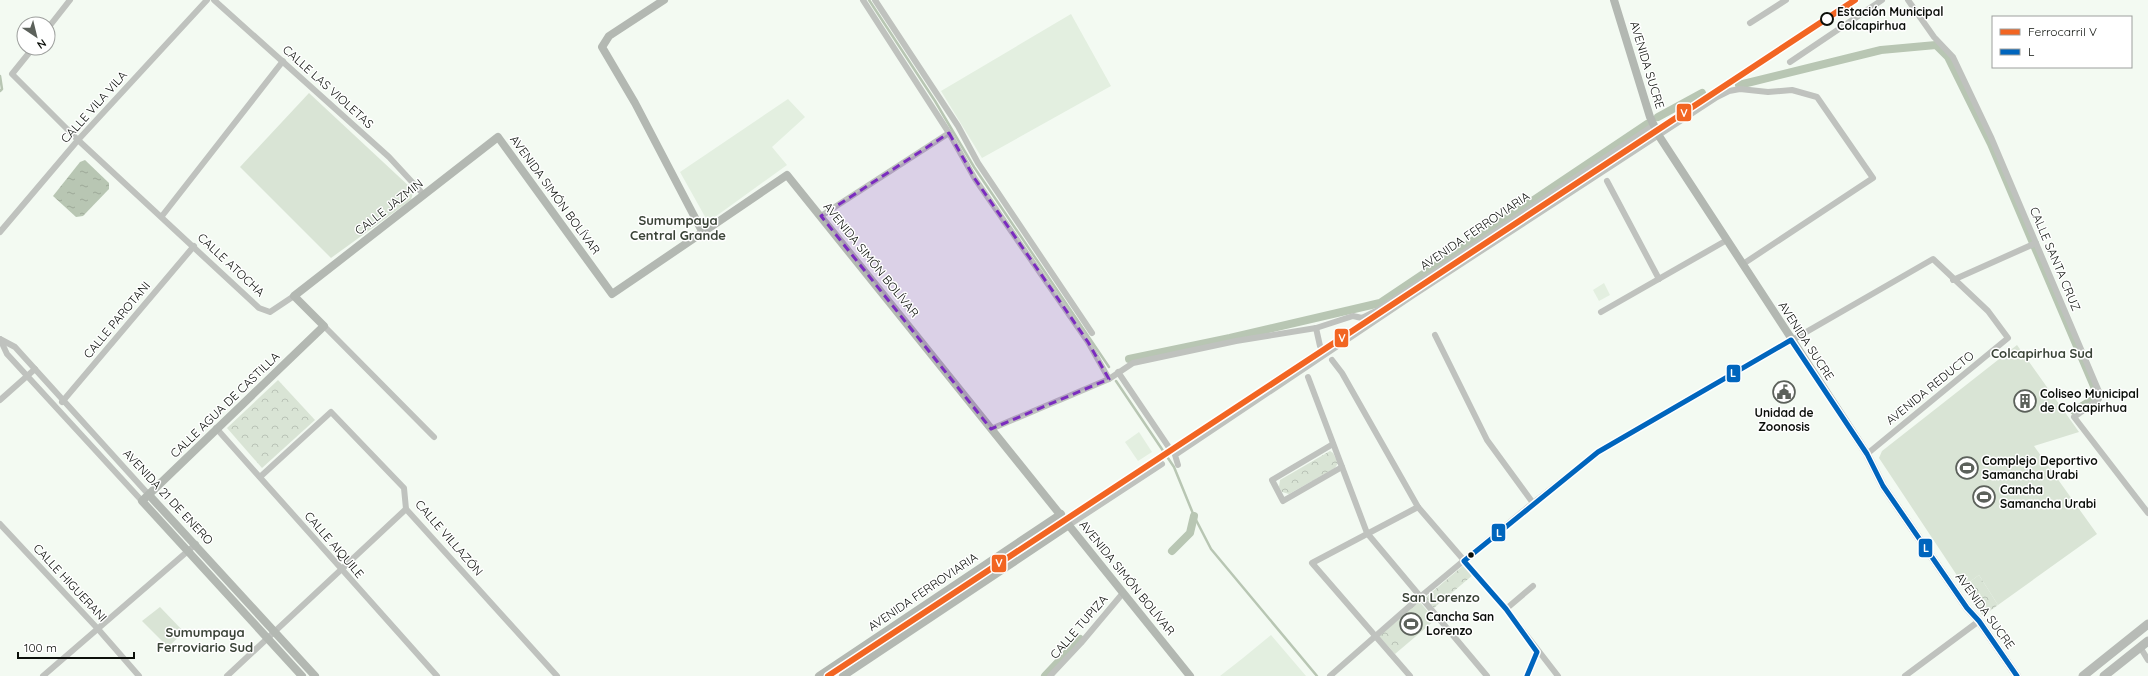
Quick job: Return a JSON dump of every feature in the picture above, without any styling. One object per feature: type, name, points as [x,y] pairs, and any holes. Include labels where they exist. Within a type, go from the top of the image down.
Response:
[{"type":"main road","points":[[2083,676],[2148,624]]},
{"type":"main road","points":[[2104,676],[2148,641]]},
{"type":"street","points":[[56,18],[70,0]]},
{"type":"street","name":"CALLE VILA VILA","points":[[0,232],[78,140],[207,0]]},
{"type":"street","name":"CALLE LAS VIOLETAS","points":[[214,0],[283,60],[389,158],[424,195]]},
{"type":"street","points":[[664,0],[609,36],[602,48],[635,103],[703,234]]},
{"type":"street","points":[[863,0],[949,133],[976,179],[1088,342],[1109,379]]},
{"type":"street","points":[[875,0],[958,126],[978,163],[1092,333]]},
{"type":"street","name":"AVENIDA SUCRE","points":[[1614,0],[1654,125],[1659,136],[1866,454],[1883,486],[1967,608],[1979,621],[2016,676]]},
{"type":"street","points":[[1750,23],[1786,0]]},
{"type":"street","points":[[1790,62],[1882,0]]},
{"type":"street","name":"CALLE SANTA CRUZ","points":[[1908,0],[1934,37],[1953,57],[1991,137],[2100,394],[2098,400],[2074,417],[2148,513]]},
{"type":"street","name":"CALLE ATOCHA","points":[[27,56],[12,74],[78,140],[260,308],[270,312],[294,296]]},
{"type":"street","points":[[162,216],[283,60]]},
{"type":"street","name":"AVENIDA FERROVIARIA","points":[[1178,465],[1175,455],[1409,298],[1717,97],[1729,91],[1740,89],[1768,92],[1792,90],[1817,97],[1873,178],[1743,264]]},
{"type":"street","name":"AVENIDA FERROVIARIA","points":[[992,429],[1109,379],[1133,363],[1236,341],[1316,328],[1353,316],[1362,318],[1378,310],[1654,125]]},
{"type":"street","points":[[821,216],[949,133]]},
{"type":"street","name":"AVENIDA SIMÓN BOLÍVAR","points":[[498,137],[612,294],[703,234],[787,175],[1190,676]]},
{"type":"street","name":"CALLE JAZMIN","points":[[294,296],[498,137]]},
{"type":"street","points":[[1607,180],[1659,279]]},
{"type":"street","points":[[1601,312],[1727,240]]},
{"type":"street","points":[[1330,676],[1420,597],[1533,503],[1598,452],[1933,259],[1953,280],[2036,243]]},
{"type":"street","name":"CALLE PAROTANI","points":[[57,408],[194,246]]},
{"type":"street","name":"AVENIDA REDUCTO","points":[[1866,454],[2008,338],[1988,312],[1965,288],[1953,280]]},
{"type":"street","points":[[294,296],[434,437]]},
{"type":"street","name":"CALLE AGUA DE CASTILLA","points":[[142,501],[216,428],[324,326]]},
{"type":"street","points":[[1316,328],[1320,346]]},
{"type":"street","points":[[1435,335],[1487,440],[1533,503]]},
{"type":"street","name":"AVENIDA 21 DE ENERO","points":[[0,339],[15,347],[315,676]]},
{"type":"street","name":"AVENIDA 21 DE ENERO","points":[[0,339],[7,354],[302,676]]},
{"type":"street","points":[[1332,360],[1342,373],[1418,507],[1506,609],[1537,652],[1558,676]]},
{"type":"street","points":[[0,400],[35,369]]},
{"type":"street","points":[[1118,372],[1168,446]]},
{"type":"street","points":[[1308,377],[1367,533],[1487,676]]},
{"type":"street","name":"CALLE VILLAZÓN","points":[[260,477],[331,412],[404,488],[406,509],[557,676]]},
{"type":"street","name":"CALLE AIQUILE","points":[[216,428],[340,569],[437,676]]},
{"type":"street","points":[[1333,444],[1272,480],[1283,501],[1342,467]]},
{"type":"street","points":[[843,676],[1162,464]]},
{"type":"street","points":[[1410,676],[1312,563],[1418,507]]},
{"type":"street","points":[[226,676],[266,637],[406,509]]},
{"type":"street","name":"AVENIDA FERROVIARIA","points":[[819,676],[1061,514]]},
{"type":"street","name":"CALLE HIGUERANI","points":[[0,524],[98,629],[139,676]]},
{"type":"street","points":[[43,676],[196,544]]},
{"type":"street","points":[[1506,609],[1533,586]]},
{"type":"street","name":"CALLE TUPIZA","points":[[1050,676],[1081,643],[1123,593]]},
{"type":"street","points":[[1905,676],[1979,621]]},
{"type":"street","points":[[2140,647],[2148,660]]},
{"type":"street","points":[[1527,676],[1537,652]]},
{"type":"highlighted area","points":[[949,133],[975,179],[1088,342],[1109,379],[991,429],[821,216]]},
{"type":"shaded area","points":[[1071,14],[1111,86],[982,158],[941,91]]},
{"type":"shaded area","points":[[788,99],[805,117],[772,147],[787,165],[708,222],[680,172]]},
{"type":"shaded area","points":[[1604,283],[1610,295],[1599,301],[1593,290]]},
{"type":"shaded area","points":[[1139,432],[1152,452],[1138,461],[1125,442]]},
{"type":"shaded area","points":[[1271,635],[1306,676],[1220,676],[1243,658]]},
{"type":"green space","points":[[309,93],[411,188],[413,193],[411,200],[331,258],[240,167]]},
{"type":"green space","name":"Complejo Deportivo Samancha Urabi","points":[[2017,345],[2079,432],[2034,446],[2097,534],[1998,605],[1979,575],[1964,586],[1879,458],[1882,451]]},
{"type":"green space","points":[[278,380],[315,420],[262,468],[227,428]]},
{"type":"green space","points":[[1330,451],[1333,453],[1338,463],[1335,468],[1289,494],[1282,492],[1279,487],[1280,480]]},
{"type":"green space","points":[[1465,564],[1474,574],[1434,608],[1425,598]]},
{"type":"green space","points":[[1979,575],[1998,605],[1983,616],[1964,586]]},
{"type":"green space","points":[[1419,601],[1435,620],[1395,654],[1379,636]]},
{"type":"green space","name":"Cancha San Lorenzo","points":[[1417,604],[1431,620],[1404,643],[1390,627]]},
{"type":"green space","points":[[160,607],[184,632],[168,647],[142,621]]},
{"type":"water","points":[[85,160],[109,183],[109,189],[83,216],[76,217],[53,196],[80,162]]},
{"type":"waterway","points":[[869,0],[935,101],[974,167],[1109,367]]},
{"type":"waterway","points":[[1739,85],[1881,50],[1936,45],[1948,57],[1991,144],[2096,391],[2094,399],[2074,411]]},
{"type":"waterway","points":[[0,76],[2,89],[0,91]]},
{"type":"waterway","points":[[1658,117],[1702,93]]},
{"type":"waterway","points":[[1129,359],[1230,338],[1380,303],[1647,124]]},
{"type":"waterway","points":[[1116,381],[1174,467],[1194,516],[1211,549],[1317,676]]},
{"type":"waterway","points":[[1172,551],[1190,533],[1194,516]]},
{"type":"waterway","points":[[1045,676],[1080,639]]},
{"type":"rail line","name":"V","points":[[828,676],[1855,0]]},
{"type":"transit line","name":"L","points":[[1527,676],[1537,652],[1506,609],[1464,561],[1598,452],[1791,340],[1867,454],[1883,486],[1967,608],[1979,621],[2017,676]]},
{"type":"place","name":"Estación Municipal Colcapirhua","points":[[1827,19]]},
{"type":"place","name":"Unidad de Zoonosis","points":[[1784,392]]},
{"type":"place","name":"Coliseo Municipal de Colcapirhua","points":[[2025,401]]},
{"type":"place","name":"Complejo Deportivo Samancha Urabi","points":[[1967,468]]},
{"type":"place","name":"Cancha Samancha Urabi","points":[[1984,497]]},
{"type":"place","name":"Cancha San Lorenzo","points":[[1411,624]]},
{"type":"district","name":"Sumumpaya Central Grande","points":[[678,228]]},
{"type":"district","name":"Colcapirhua Sud","points":[[2042,353]]},
{"type":"district","name":"San Lorenzo","points":[[1441,597]]},
{"type":"district","name":"Sumumpaya Ferroviario Sud","points":[[205,640]]}]
